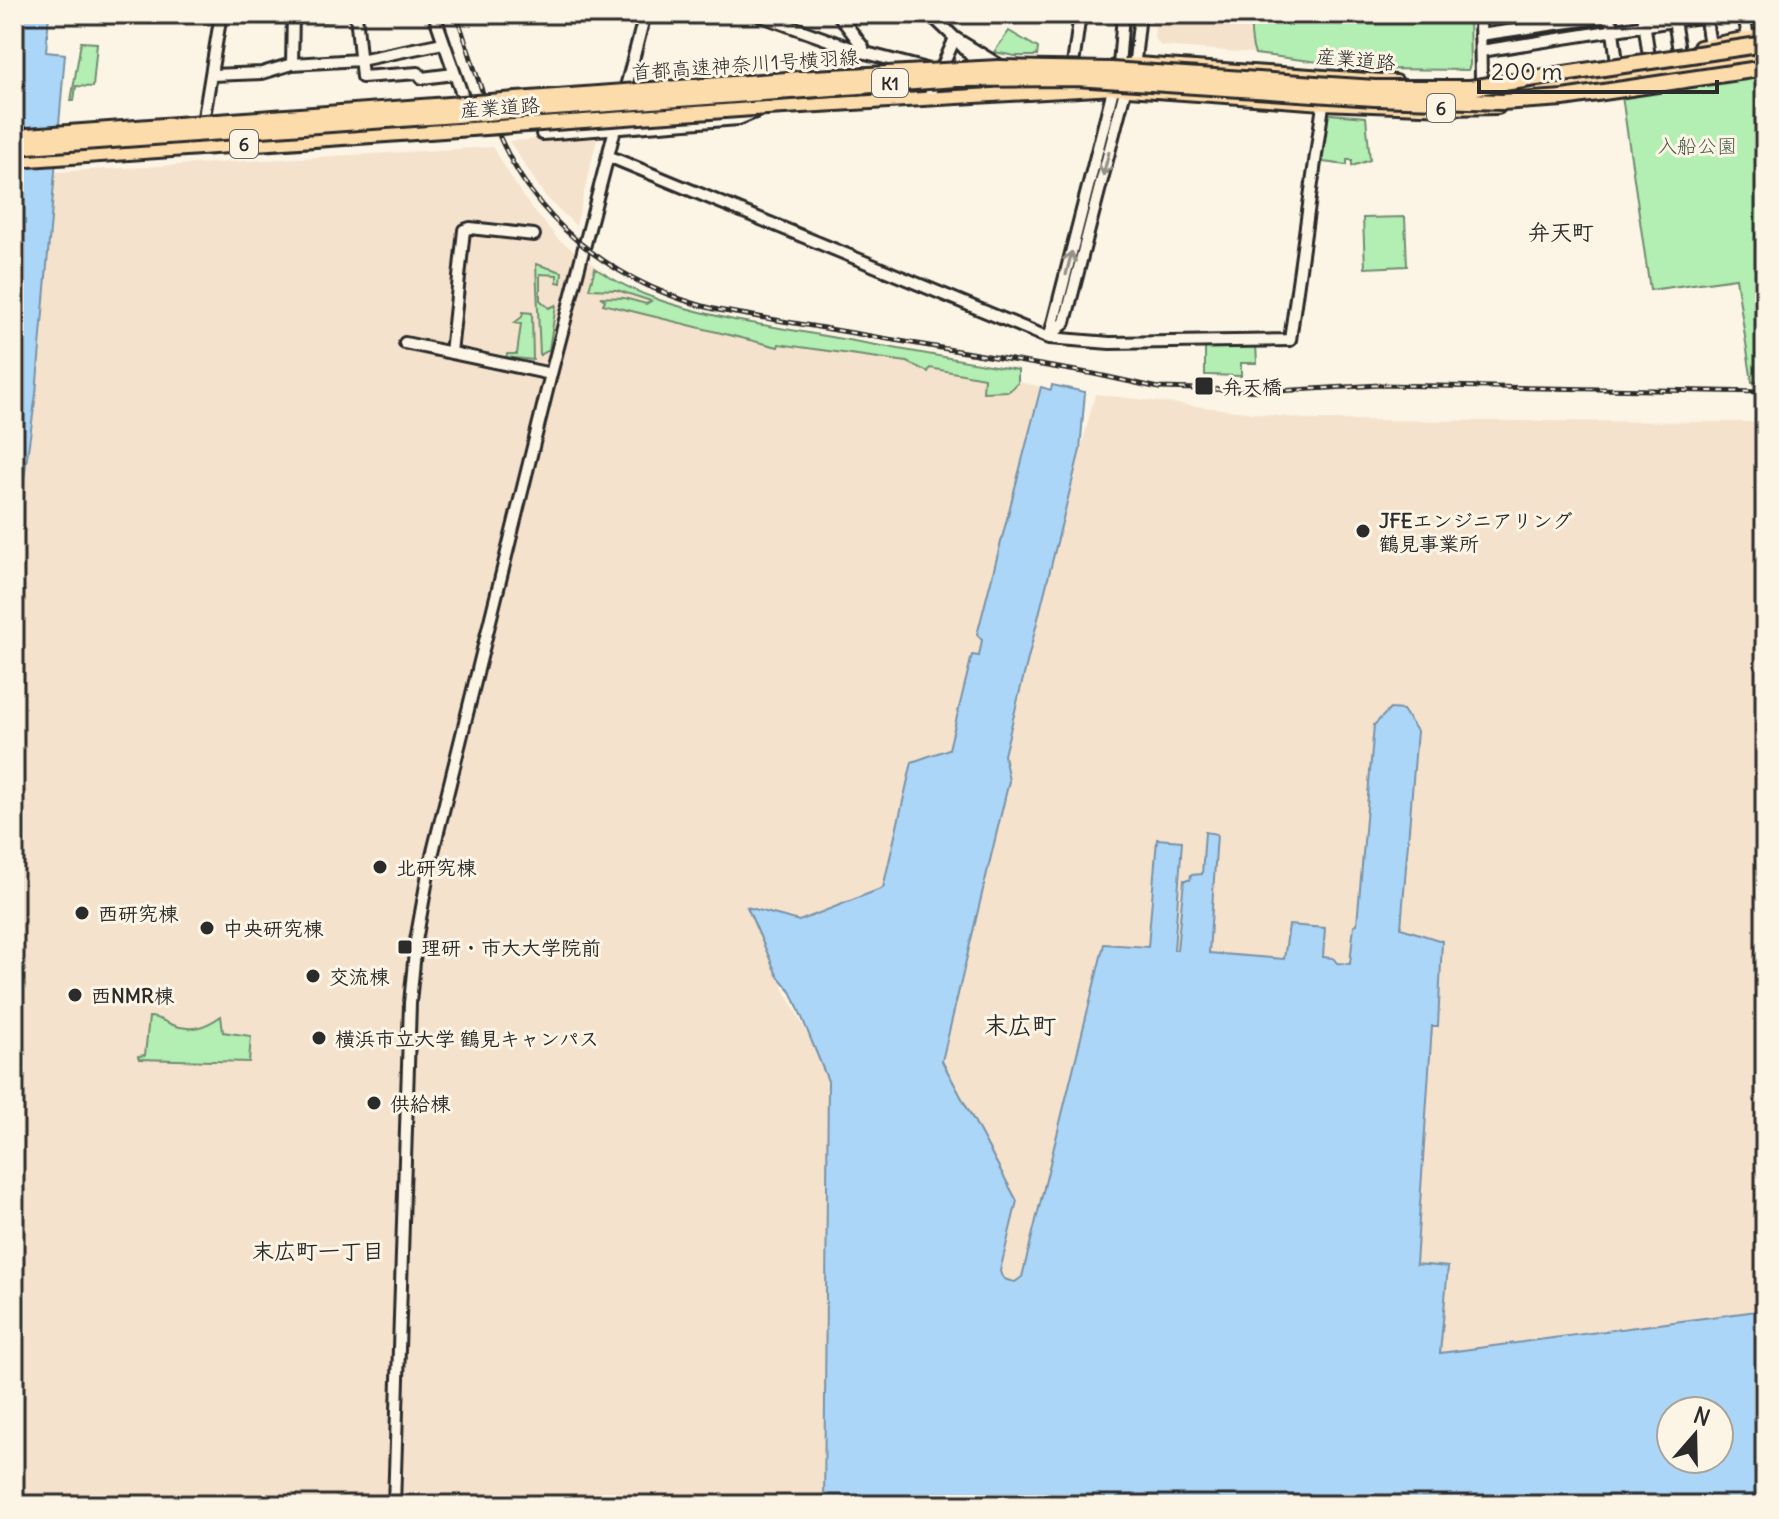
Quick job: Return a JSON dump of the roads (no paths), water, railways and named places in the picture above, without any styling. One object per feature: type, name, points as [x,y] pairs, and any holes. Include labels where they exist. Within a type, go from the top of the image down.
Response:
[{"type":"highway","name":"首都高速神奈川1号横羽線","points":[[14,137],[984,68],[1111,70],[1375,88],[1470,88],[1765,44]]},
{"type":"highway","points":[[1557,100],[1600,85],[1765,53]]},
{"type":"highway","points":[[1425,85],[1470,91],[1506,91],[1765,60]]},
{"type":"highway","name":"首都高速神奈川1号横羽線","points":[[14,147],[956,79],[1088,79],[1491,102],[1563,98],[1765,68]]},
{"type":"main road","name":"産業道路","points":[[943,96],[995,83],[1137,64],[1425,85],[1481,81],[1649,57],[1765,35]]},
{"type":"main road","name":"産業道路","points":[[14,161],[943,96],[1120,88],[1323,103],[1479,109],[1765,68]]},
{"type":"street","points":[[199,147],[221,14]]},
{"type":"street","points":[[239,14],[331,14]]},
{"type":"street","points":[[356,14],[362,77],[418,73],[422,78],[454,74]]},
{"type":"street","points":[[434,14],[463,97]]},
{"type":"street","points":[[394,1505],[410,1003],[416,941],[429,868],[551,374],[645,14]]},
{"type":"street","points":[[838,14],[863,47],[862,52]]},
{"type":"street","points":[[930,14],[995,83],[1012,93]]},
{"type":"street","points":[[1072,72],[1080,14]]},
{"type":"street","points":[[1049,338],[1120,88],[1123,14]]},
{"type":"street","points":[[1120,88],[1137,64],[1140,14]]},
{"type":"street","points":[[1480,14],[1481,81]]},
{"type":"street","points":[[1744,14],[1748,38]]},
{"type":"street","points":[[292,64],[293,15]]},
{"type":"street","points":[[761,15],[862,52],[940,73]]},
{"type":"street","points":[[1480,35],[1611,15],[1617,62]]},
{"type":"street","points":[[1481,51],[1613,30],[1644,20],[1705,15],[1710,45]]},
{"type":"street","points":[[1674,18],[1679,51]]},
{"type":"street","points":[[1644,20],[1649,57]]},
{"type":"street","points":[[929,97],[955,38]]},
{"type":"street","points":[[955,38],[984,58],[1011,71],[1038,77]]},
{"type":"street","points":[[212,75],[262,73],[292,64],[360,60],[443,43]]},
{"type":"street","points":[[608,156],[1049,338],[1110,343],[1290,340],[1327,77]]},
{"type":"street","points":[[542,134],[739,119],[767,108]]},
{"type":"street","points":[[451,353],[464,230],[470,228],[534,235]]},
{"type":"street","points":[[405,343],[551,374]]},
{"type":"water","points":[[14,14],[49,14],[46,52],[65,54],[36,394],[14,570]]},
{"type":"water","points":[[1052,385],[1085,392],[1080,450],[1004,755],[1009,781],[942,1061],[1017,1201],[1000,1271],[1002,1276],[1015,1282],[1022,1277],[1104,944],[1148,947],[1157,839],[1182,841],[1174,950],[1177,950],[1184,880],[1190,880],[1191,875],[1202,874],[1205,832],[1217,834],[1209,953],[1284,959],[1289,925],[1325,928],[1323,957],[1350,964],[1354,925],[1357,924],[1374,725],[1390,709],[1403,710],[1417,731],[1401,928],[1442,941],[1438,1026],[1432,1026],[1416,1264],[1448,1267],[1440,1353],[1765,1310],[1765,1498],[1716,1505],[824,1505],[828,1081],[792,993],[777,975],[747,907],[799,921],[883,888],[912,762],[949,749],[972,655],[979,656],[982,640],[977,635],[1041,387],[1051,390]]},
{"type":"railway","points":[[456,14],[504,146],[521,177],[542,205],[565,230],[621,271],[684,300],[718,310],[1094,374],[1159,388],[1278,391],[1380,385],[1765,392]]},
{"type":"place","name":"弁天橋","points":[[1204,386]]},
{"type":"place","name":"JFEエンジニアリング 鶴見事業所","points":[[1363,531]]},
{"type":"place","name":"北研究棟","points":[[380,867]]},
{"type":"place","name":"西研究棟","points":[[82,913]]},
{"type":"place","name":"中央研究棟","points":[[207,928]]},
{"type":"place","name":"理研・市大大学院前","points":[[405,947]]},
{"type":"place","name":"交流棟","points":[[313,976]]},
{"type":"place","name":"西NMR棟","points":[[75,995]]},
{"type":"place","name":"横浜市立大学 鶴見キャンパス","points":[[319,1038]]},
{"type":"place","name":"供給棟","points":[[374,1103]]},
{"type":"district","name":"弁天町","points":[[1561,232]]},
{"type":"district","name":"末広町","points":[[1020,1025]]},
{"type":"district","name":"末広町一丁目","points":[[318,1251]]},
{"type":"park label","name":"入船公園","points":[[1697,145]]}]
